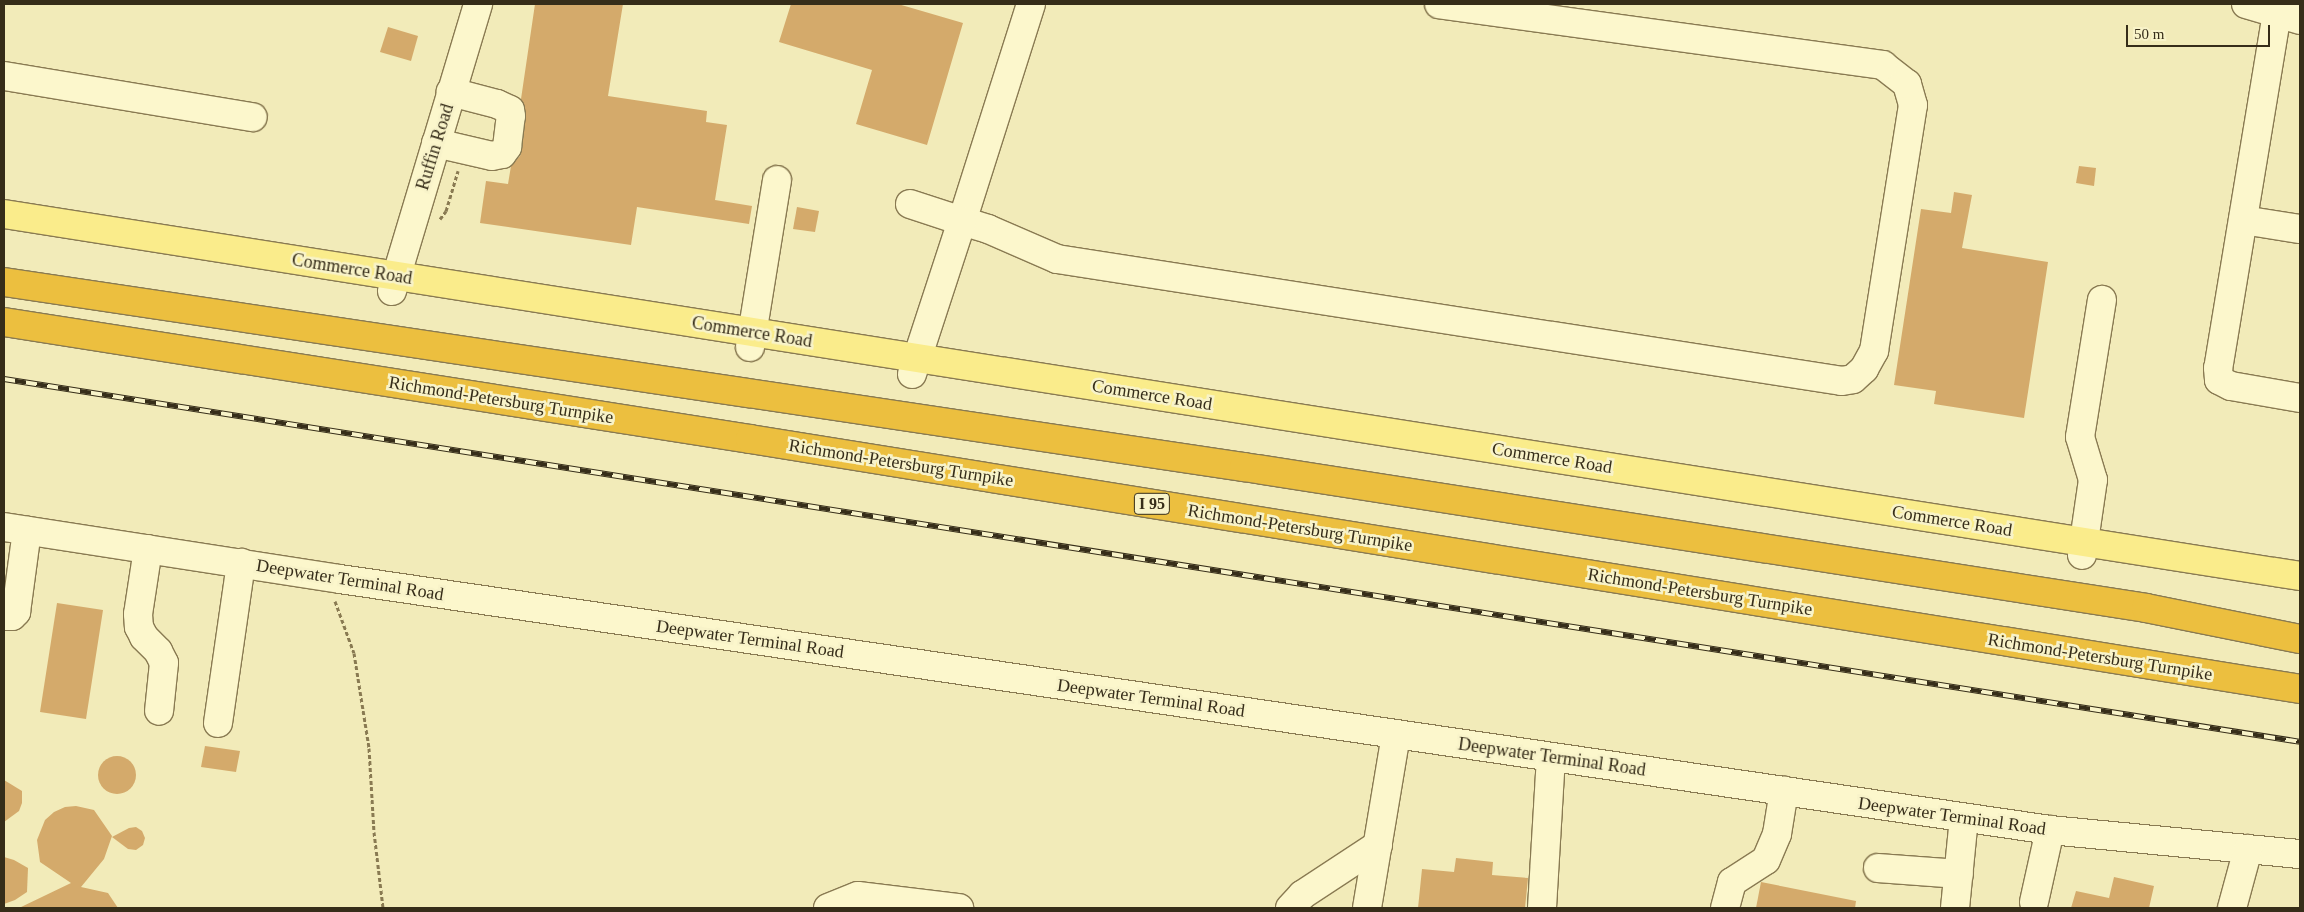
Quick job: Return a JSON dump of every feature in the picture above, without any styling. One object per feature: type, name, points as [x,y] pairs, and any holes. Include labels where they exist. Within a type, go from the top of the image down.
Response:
[{"type":"highway","points":[[4,282],[1273,472],[2146,608],[2300,639]]},
{"type":"highway","name":"Richmond-Petersburg Turnpike","points":[[4,322],[750,439],[2300,689]]},
{"type":"main road","name":"Commerce Road","points":[[4,214],[394,284]]},
{"type":"main road","name":"Commerce Road","points":[[4,229],[394,284],[915,367],[2083,548],[2300,576]]},
{"type":"main road","name":"Commerce Road","points":[[2083,548],[2300,590]]},
{"type":"street","points":[[915,367],[1031,4]]},
{"type":"street","points":[[910,204],[988,229],[1057,259],[1842,381],[1853,379],[1864,370],[1874,351],[1913,105],[1907,84],[1883,65],[1533,10],[1439,4]]},
{"type":"street","points":[[2246,4],[2289,17],[2243,220],[2218,368],[2219,380],[2231,386],[2300,398]]},
{"type":"street","name":"Ruffin Road","points":[[394,284],[451,92],[472,5]]},
{"type":"street","points":[[4,76],[254,117]]},
{"type":"street","points":[[436,143],[492,156],[502,154],[507,147],[510,110],[497,104],[451,92]]},
{"type":"street","points":[[751,340],[777,180]]},
{"type":"street","points":[[2243,220],[2300,230]]},
{"type":"street","points":[[2083,548],[2093,480],[2080,437],[2102,300]]},
{"type":"street","points":[[4,616],[12,616],[16,612],[15,529]]},
{"type":"street","name":"Deepwater Terminal Road","points":[[15,529],[327,577],[1964,818],[2050,830],[2300,854]]},
{"type":"street","points":[[148,549],[138,614],[139,627],[144,637],[158,651],[164,662],[159,711]]},
{"type":"street","points":[[218,722],[241,563]]},
{"type":"street","points":[[1366,908],[1396,734]]},
{"type":"street","points":[[1542,908],[1551,757]]},
{"type":"street","points":[[1725,908],[1732,882],[1766,860],[1777,834],[1784,791]]},
{"type":"street","points":[[1955,908],[1960,874],[1964,818]]},
{"type":"street","points":[[2034,902],[2050,830]]},
{"type":"street","points":[[1290,908],[1302,895],[1378,845]]},
{"type":"street","points":[[2232,908],[2248,849]]},
{"type":"street","points":[[1878,868],[1960,874]]},
{"type":"street","points":[[828,908],[858,896],[959,908]]},
{"type":"path","points":[[327,577],[354,653],[369,748],[374,832],[383,908]]},
{"type":"building","points":[[535,4],[623,4],[608,96],[707,111],[706,122],[727,125],[715,200],[752,206],[749,224],[637,207],[631,245],[480,223],[486,181],[508,184],[511,166],[520,156],[522,149],[526,114],[521,99]]},
{"type":"building","points":[[791,4],[898,4],[963,23],[927,145],[856,124],[872,70],[779,42]]},
{"type":"building","points":[[388,27],[418,36],[411,61],[380,52]]},
{"type":"building","points":[[2079,166],[2096,168],[2094,186],[2076,183]]},
{"type":"building","points":[[1954,192],[1972,195],[1962,248],[2048,262],[2024,418],[1934,404],[1936,391],[1894,385],[1921,209],[1951,213]]},
{"type":"building","points":[[797,207],[819,211],[815,232],[793,229]]},
{"type":"building","points":[[57,603],[103,610],[86,719],[40,712]]},
{"type":"building","points":[[205,746],[240,751],[236,772],[201,767]]},
{"type":"building","points":[[117,756],[124,757],[130,762],[135,768],[135,782],[130,788],[124,793],[117,794],[110,793],[104,788],[99,782],[98,775],[99,768],[104,762],[110,757]]},
{"type":"building","points":[[4,780],[22,791],[22,803],[19,811],[4,822]]},
{"type":"building","points":[[76,806],[94,810],[112,836],[104,859],[81,887],[108,893],[118,908],[19,908],[71,883],[40,862],[37,840],[45,820],[54,812],[65,807]]},
{"type":"building","points":[[136,827],[142,831],[145,838],[143,845],[136,850],[128,849],[112,837],[129,828]]},
{"type":"building","points":[[4,857],[28,868],[27,892],[15,900],[4,904]]},
{"type":"building","points":[[1456,858],[1493,862],[1492,875],[1528,878],[1525,908],[1418,908],[1422,869],[1454,872]]},
{"type":"building","points":[[2114,877],[2154,886],[2149,908],[2071,908],[2076,891],[2109,898]]},
{"type":"building","points":[[1761,882],[1856,901],[1855,908],[1756,908]]},
{"type":"railway","points":[[4,379],[2300,742]]}]
